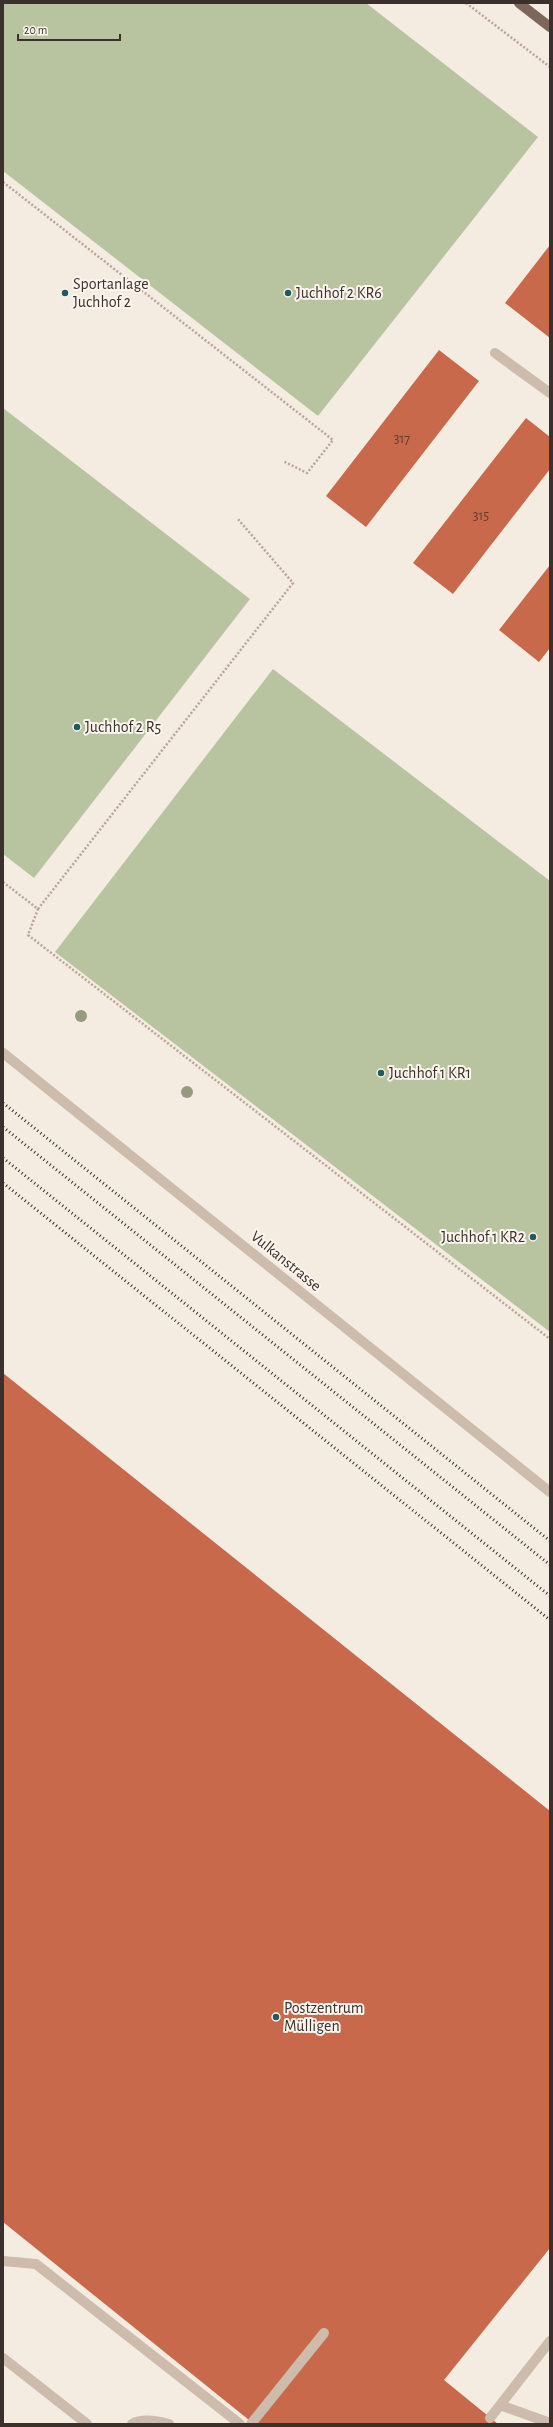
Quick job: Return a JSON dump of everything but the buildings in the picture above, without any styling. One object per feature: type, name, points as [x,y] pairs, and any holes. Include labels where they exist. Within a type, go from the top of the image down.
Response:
[{"type":"main road","points":[[519,3],[550,27]]},
{"type":"street","points":[[496,353],[550,393]]},
{"type":"street","name":"Vulkanstrasse","points":[[3,1053],[550,1492]]},
{"type":"street","points":[[3,2260],[36,2264],[240,2424]]},
{"type":"street","points":[[251,2424],[324,2333]]},
{"type":"street","points":[[490,2418],[550,2341]]},
{"type":"street","points":[[3,2358],[87,2424]]},
{"type":"street","points":[[500,2405],[550,2423]]},
{"type":"street","points":[[132,2424],[136,2422],[158,2421],[169,2424]]},
{"type":"path","points":[[466,3],[550,67]]},
{"type":"path","points":[[3,182],[333,440],[308,472],[283,461]]},
{"type":"path","points":[[237,518],[293,583],[38,909],[28,935],[550,1339]]},
{"type":"path","points":[[3,882],[38,909]]},
{"type":"green space","name":"Juchhof 2 KR6","points":[[3,3],[366,3],[538,137],[318,416],[3,171]]},
{"type":"green space","name":"Juchhof 2 R5","points":[[3,408],[250,599],[34,878],[3,854]]},
{"type":"green space","name":"Juchhof 1 KR1","points":[[273,669],[550,881],[550,1332],[55,952]]},
{"type":"railway","points":[[3,1103],[550,1541]]},
{"type":"railway","points":[[3,1127],[550,1565]]},
{"type":"railway","points":[[3,1158],[550,1596]]},
{"type":"railway","points":[[3,1183],[550,1620]]},
{"type":"place","name":"Sportanlage Juchhof 2","points":[[65,293]]},
{"type":"place","name":"Juchhof 2 KR6","points":[[288,293]]},
{"type":"place","name":"Juchhof 2 R5","points":[[77,727]]},
{"type":"place","name":"Juchhof 1 KR1","points":[[381,1073]]},
{"type":"place","name":"Juchhof 1 KR2","points":[[533,1237]]},
{"type":"place","name":"Postzentrum Mülligen","points":[[276,2017]]}]
